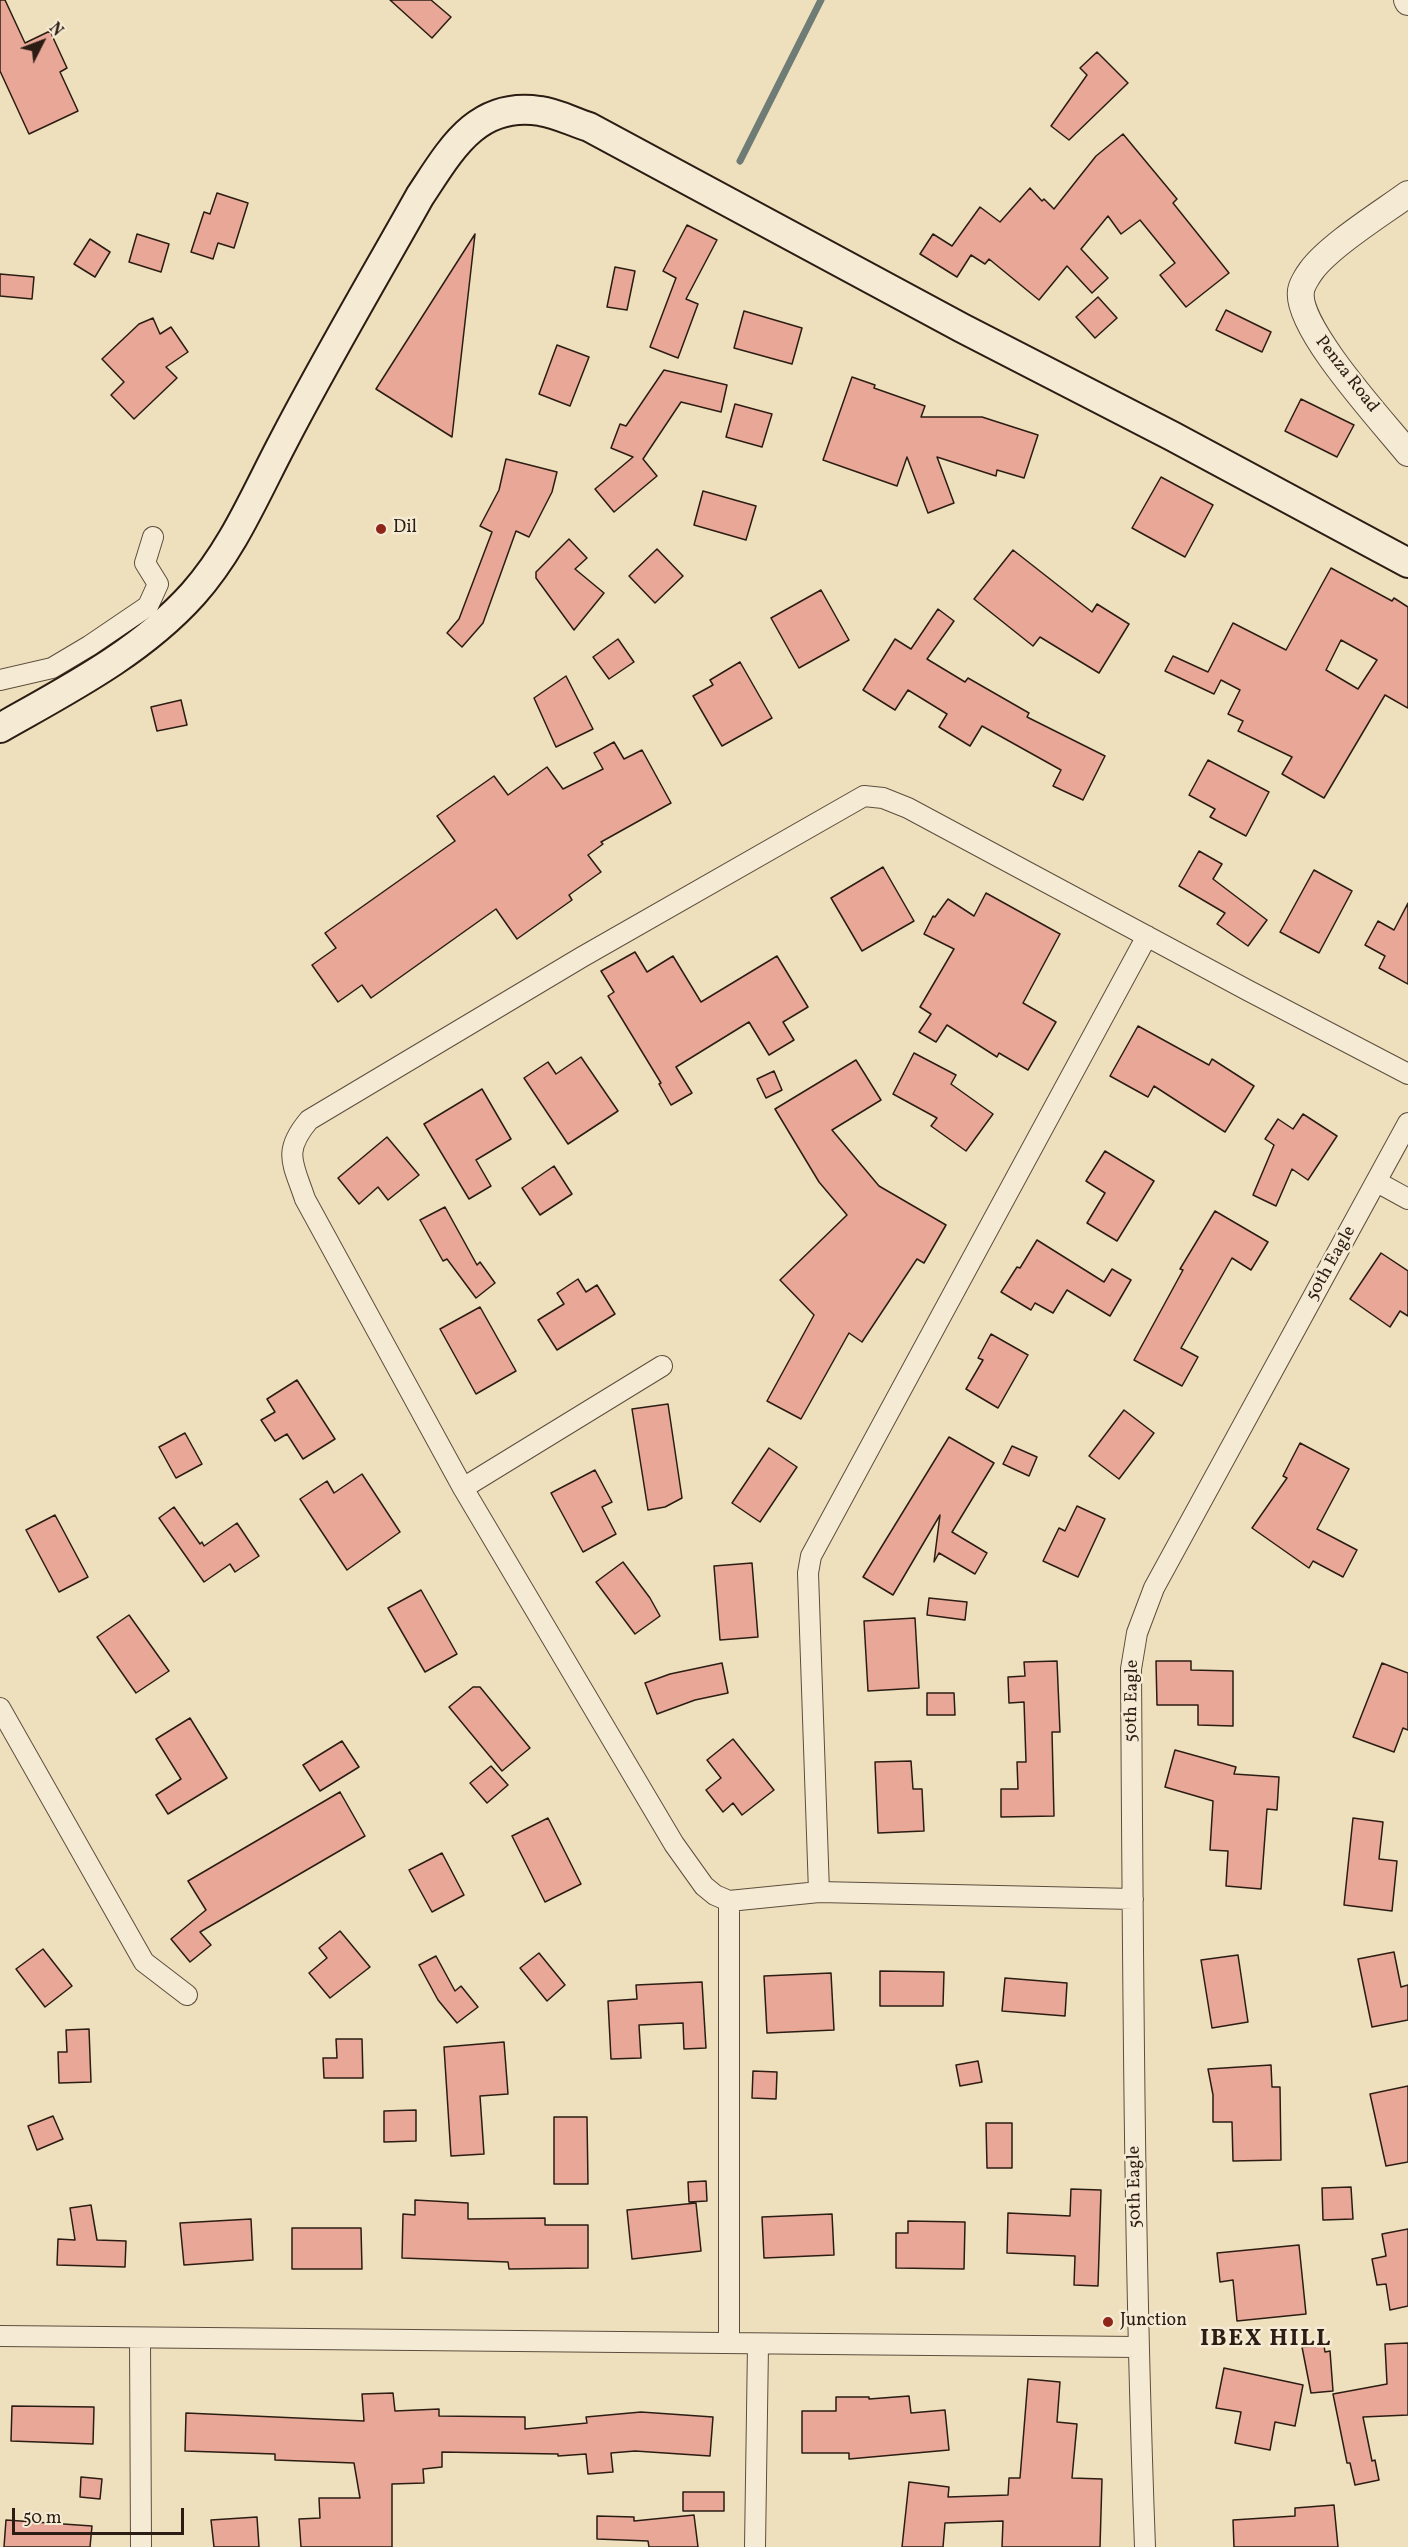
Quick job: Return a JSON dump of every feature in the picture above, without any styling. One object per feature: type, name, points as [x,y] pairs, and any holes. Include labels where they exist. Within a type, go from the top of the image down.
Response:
[{"type":"main road","points":[[0,728],[86,680],[156,629],[192,594],[225,551],[254,504],[282,443],[420,196],[469,129],[501,112],[540,111],[589,127],[962,328],[1172,436],[1408,563]]},
{"type":"street","name":"Penza Road","points":[[1408,194],[1332,250],[1311,270],[1301,291],[1304,314],[1317,339],[1408,453]]},
{"type":"street","points":[[0,680],[52,668],[148,606],[158,584],[145,563],[153,537]]},
{"type":"street","points":[[1133,1899],[819,1892],[729,1901],[715,1895],[704,1886],[679,1852],[463,1488],[305,1199],[292,1159],[295,1137],[309,1120],[582,957],[864,796],[883,798],[908,808],[1408,1074]]},
{"type":"street","points":[[819,1892],[808,1573],[811,1556],[1147,936]]},
{"type":"street","name":"50th Eagle","points":[[1145,2547],[1137,2347],[1131,1668],[1144,1611],[1154,1588],[1408,1123]]},
{"type":"street","points":[[1377,1182],[1408,1199]]},
{"type":"street","points":[[463,1488],[662,1366]]},
{"type":"street","points":[[0,1708],[144,1962],[187,1995]]},
{"type":"street","points":[[729,1901],[729,2343]]},
{"type":"street","points":[[0,2336],[1137,2347]]},
{"type":"street","points":[[140,2338],[141,2547]]},
{"type":"street","points":[[755,2547],[758,2345]]},
{"type":"building","points":[[0,0],[5,0],[25,43],[50,31],[67,68],[60,72],[78,111],[29,134],[0,71]]},
{"type":"building","points":[[390,0],[431,0],[451,17],[432,38]]},
{"type":"building","points":[[1097,52],[1128,83],[1069,140],[1051,126],[1087,75],[1080,68]]},
{"type":"building","points":[[1123,134],[1177,199],[1173,203],[1229,273],[1186,307],[1160,275],[1175,263],[1140,220],[1121,234],[1108,216],[1081,249],[1108,278],[1092,293],[1067,266],[1039,300],[989,259],[985,264],[971,255],[957,277],[920,254],[933,234],[952,246],[980,207],[1000,222],[1030,188],[1042,201],[1044,199],[1054,209],[1096,156]]},
{"type":"building","points":[[217,193],[248,203],[234,248],[218,243],[213,259],[191,252],[204,212],[210,214]]},
{"type":"building","points":[[687,225],[717,240],[686,299],[698,304],[678,358],[650,347],[676,278],[663,271]]},
{"type":"building","points":[[137,234],[169,244],[161,272],[129,262]]},
{"type":"building","points":[[475,234],[452,437],[376,389]]},
{"type":"building","points":[[90,239],[110,252],[95,277],[74,264]]},
{"type":"building","points":[[615,267],[635,271],[627,310],[607,307]]},
{"type":"building","points":[[0,274],[34,277],[32,299],[0,296]]},
{"type":"building","points":[[1098,297],[1117,318],[1095,338],[1076,317]]},
{"type":"building","points":[[1226,310],[1271,332],[1262,352],[1216,330]]},
{"type":"building","points":[[744,311],[802,328],[792,364],[734,348]]},
{"type":"building","points":[[153,318],[160,334],[171,327],[188,352],[166,367],[177,378],[134,419],[111,395],[124,382],[102,359],[139,324]]},
{"type":"building","points":[[557,345],[589,357],[570,406],[539,394]]},
{"type":"building","points":[[664,370],[727,385],[721,412],[681,402],[643,459],[657,476],[614,512],[595,489],[633,457],[611,448],[620,424],[626,426]]},
{"type":"building","points":[[852,377],[875,385],[874,388],[925,406],[921,417],[982,417],[1038,435],[1024,478],[997,470],[996,476],[937,457],[954,503],[928,513],[907,457],[897,486],[823,460]]},
{"type":"building","points":[[1301,399],[1354,425],[1337,457],[1285,431]]},
{"type":"building","points":[[735,404],[772,414],[762,447],[726,437]]},
{"type":"building","points":[[506,459],[557,472],[552,492],[529,537],[516,531],[483,623],[462,647],[447,633],[459,619],[492,532],[480,526],[499,490]]},
{"type":"building","points":[[1161,477],[1213,505],[1185,557],[1132,528]]},
{"type":"building","points":[[703,491],[756,506],[746,540],[694,525]]},
{"type":"building","points":[[569,539],[587,558],[575,569],[604,593],[574,630],[536,578],[536,572]]},
{"type":"building","points":[[657,549],[683,576],[655,603],[629,576]]},
{"type":"building","points":[[1013,550],[1092,612],[1097,604],[1129,624],[1099,673],[1040,637],[1033,646],[974,599]]},
{"type":"building","points":[[1331,568],[1392,601],[1394,598],[1408,607],[1408,708],[1385,695],[1324,798],[1282,774],[1292,757],[1238,731],[1243,721],[1228,714],[1240,690],[1221,680],[1214,694],[1165,671],[1173,656],[1208,672],[1233,623],[1286,650]],"holes":[[[1341,640],[1377,660],[1358,689],[1326,670]]]},
{"type":"building","points":[[821,590],[849,640],[799,668],[771,618]]},
{"type":"building","points":[[938,609],[954,621],[927,659],[965,682],[968,678],[1029,713],[1027,717],[1105,756],[1083,800],[1053,786],[1061,770],[982,726],[970,746],[939,727],[947,714],[908,690],[895,710],[863,690],[895,639],[911,649]]},
{"type":"building","points":[[618,639],[634,662],[609,679],[593,657]]},
{"type":"building","points":[[740,662],[772,718],[722,746],[693,696],[713,685],[710,680]]},
{"type":"building","points":[[566,676],[593,729],[556,747],[534,698]]},
{"type":"building","points":[[181,700],[187,725],[157,731],[151,707]]},
{"type":"building","points":[[614,742],[624,759],[642,750],[671,803],[601,842],[603,844],[588,855],[601,872],[569,895],[572,900],[517,939],[496,909],[371,998],[362,985],[338,1002],[312,965],[336,948],[325,933],[455,841],[437,816],[494,776],[508,795],[547,767],[563,789],[603,769],[594,753]]},
{"type":"building","points":[[1208,760],[1269,792],[1246,836],[1210,817],[1215,809],[1189,795]]},
{"type":"building","points":[[1199,851],[1222,864],[1213,879],[1267,920],[1248,946],[1217,924],[1225,913],[1179,886]]},
{"type":"building","points":[[883,867],[914,921],[862,951],[831,898]]},
{"type":"building","points":[[1314,870],[1352,891],[1319,953],[1280,932]]},
{"type":"building","points":[[986,893],[1060,934],[1023,1003],[1056,1022],[1028,1070],[999,1053],[997,1057],[947,1025],[936,1042],[919,1032],[931,1014],[920,1007],[954,949],[924,934],[933,916],[935,917],[948,899],[974,916]]},
{"type":"building","points":[[1408,903],[1408,984],[1379,968],[1385,956],[1365,945],[1378,921],[1394,930]]},
{"type":"building","points":[[635,952],[647,972],[673,956],[701,1002],[777,956],[808,1007],[783,1022],[794,1040],[769,1055],[749,1022],[676,1067],[692,1093],[671,1105],[659,1084],[661,1083],[608,996],[614,992],[601,971]]},
{"type":"building","points":[[1138,1026],[1209,1065],[1212,1059],[1254,1086],[1225,1132],[1154,1086],[1148,1097],[1110,1076]]},
{"type":"building","points":[[914,1053],[956,1075],[951,1084],[993,1114],[966,1151],[931,1126],[937,1118],[893,1094]]},
{"type":"building","points":[[581,1057],[618,1111],[568,1144],[524,1078],[548,1062],[556,1074]]},
{"type":"building","points":[[856,1060],[881,1100],[832,1130],[879,1186],[946,1225],[924,1263],[917,1259],[862,1342],[849,1333],[801,1419],[767,1401],[814,1315],[780,1280],[847,1215],[819,1182],[775,1109]]},
{"type":"building","points":[[774,1071],[782,1090],[766,1098],[757,1079]]},
{"type":"building","points":[[482,1089],[511,1139],[476,1160],[491,1186],[469,1199],[424,1124]]},
{"type":"building","points":[[1303,1114],[1337,1136],[1308,1180],[1292,1169],[1276,1206],[1253,1195],[1274,1145],[1265,1139],[1278,1119],[1293,1129]]},
{"type":"building","points":[[387,1137],[419,1175],[388,1200],[378,1187],[359,1204],[338,1178]]},
{"type":"building","points":[[1105,1151],[1154,1181],[1117,1241],[1087,1223],[1105,1193],[1086,1181]]},
{"type":"building","points":[[554,1166],[572,1194],[540,1215],[522,1188]]},
{"type":"building","points":[[445,1207],[477,1265],[480,1262],[495,1283],[476,1298],[447,1259],[443,1261],[420,1220]]},
{"type":"building","points":[[1215,1211],[1268,1242],[1251,1270],[1232,1258],[1181,1348],[1198,1357],[1182,1386],[1134,1360],[1183,1270],[1180,1269]]},
{"type":"building","points":[[1037,1240],[1104,1282],[1112,1269],[1131,1280],[1110,1316],[1067,1290],[1053,1313],[1035,1303],[1031,1310],[1001,1292],[1017,1267],[1020,1268]]},
{"type":"building","points":[[1381,1253],[1408,1271],[1408,1316],[1400,1311],[1390,1327],[1350,1299]]},
{"type":"building","points":[[578,1279],[586,1292],[597,1285],[615,1314],[557,1350],[538,1320],[564,1304],[557,1293]]},
{"type":"building","points":[[480,1307],[516,1371],[476,1394],[440,1329]]},
{"type":"building","points":[[991,1334],[1028,1355],[998,1408],[966,1389],[983,1360],[978,1358]]},
{"type":"building","points":[[297,1380],[335,1439],[303,1459],[287,1434],[275,1441],[261,1420],[275,1412],[267,1399]]},
{"type":"building","points":[[668,1404],[682,1498],[665,1507],[648,1510],[632,1409]]},
{"type":"building","points":[[1124,1410],[1154,1433],[1119,1479],[1089,1456]]},
{"type":"building","points":[[185,1433],[202,1464],[176,1478],[159,1447]]},
{"type":"building","points":[[949,1437],[994,1463],[952,1532],[987,1553],[975,1574],[939,1553],[934,1562],[940,1515],[893,1595],[863,1577]]},
{"type":"building","points":[[1300,1443],[1349,1469],[1317,1529],[1357,1550],[1343,1577],[1313,1561],[1309,1568],[1252,1528],[1287,1478],[1283,1476]]},
{"type":"building","points":[[1012,1446],[1037,1457],[1029,1476],[1003,1464]]},
{"type":"building","points":[[769,1448],[797,1467],[760,1522],[732,1503]]},
{"type":"building","points":[[595,1470],[612,1502],[602,1507],[616,1534],[583,1552],[551,1493]]},
{"type":"building","points":[[362,1474],[400,1532],[347,1570],[300,1499],[327,1481],[334,1493]]},
{"type":"building","points":[[1077,1506],[1105,1519],[1078,1577],[1043,1561],[1059,1528],[1065,1531]]},
{"type":"building","points":[[174,1507],[200,1544],[202,1542],[204,1546],[237,1523],[259,1556],[235,1572],[230,1564],[204,1582],[159,1518]]},
{"type":"building","points":[[55,1515],[88,1577],[59,1592],[26,1530]]},
{"type":"building","points":[[623,1562],[650,1598],[660,1616],[635,1634],[596,1582]]},
{"type":"building","points":[[752,1563],[758,1637],[720,1640],[714,1566]]},
{"type":"building","points":[[421,1590],[457,1654],[425,1672],[388,1608]]},
{"type":"building","points":[[929,1598],[967,1602],[965,1620],[927,1615]]},
{"type":"building","points":[[129,1615],[169,1671],[136,1693],[97,1637]]},
{"type":"building","points":[[915,1618],[919,1688],[868,1691],[864,1621]]},
{"type":"building","points":[[1057,1661],[1060,1732],[1052,1732],[1054,1816],[1001,1817],[1001,1789],[1018,1789],[1017,1762],[1026,1762],[1024,1702],[1009,1703],[1008,1677],[1025,1676],[1024,1662]]},
{"type":"building","points":[[1156,1661],[1191,1661],[1191,1670],[1233,1671],[1233,1726],[1198,1725],[1198,1705],[1157,1705]]},
{"type":"building","points":[[722,1663],[728,1693],[695,1700],[657,1714],[645,1683],[670,1674]]},
{"type":"building","points":[[1382,1663],[1408,1673],[1408,1730],[1403,1728],[1394,1752],[1353,1737]]},
{"type":"building","points":[[473,1687],[480,1687],[530,1748],[502,1771],[449,1707]]},
{"type":"building","points":[[927,1693],[954,1693],[955,1715],[927,1715]]},
{"type":"building","points":[[190,1718],[227,1778],[168,1814],[156,1795],[181,1779],[156,1739]]},
{"type":"building","points":[[733,1739],[774,1790],[742,1815],[733,1803],[723,1812],[706,1790],[721,1778],[707,1760]]},
{"type":"building","points":[[342,1741],[359,1767],[320,1791],[303,1765]]},
{"type":"building","points":[[1175,1750],[1236,1767],[1234,1774],[1279,1777],[1277,1810],[1267,1809],[1261,1889],[1226,1886],[1228,1851],[1210,1850],[1213,1801],[1165,1787]]},
{"type":"building","points":[[911,1761],[913,1789],[922,1789],[924,1831],[878,1833],[875,1762]]},
{"type":"building","points":[[491,1766],[508,1785],[487,1803],[470,1783]]},
{"type":"building","points":[[340,1792],[365,1836],[200,1932],[211,1945],[190,1962],[171,1939],[206,1910],[188,1881]]},
{"type":"building","points":[[548,1818],[581,1884],[545,1902],[512,1836]]},
{"type":"building","points":[[1353,1818],[1383,1822],[1379,1859],[1397,1861],[1392,1911],[1344,1905]]},
{"type":"building","points":[[442,1853],[464,1895],[432,1912],[409,1870]]},
{"type":"building","points":[[340,1931],[370,1967],[330,1998],[309,1973],[327,1958],[319,1948]]},
{"type":"building","points":[[43,1949],[72,1986],[45,2007],[16,1969]]},
{"type":"building","points":[[1394,1952],[1401,1987],[1408,1985],[1408,2020],[1372,2027],[1358,1959]]},
{"type":"building","points":[[539,1953],[565,1985],[547,2001],[520,1968]]},
{"type":"building","points":[[1238,1955],[1248,2022],[1212,2028],[1201,1960]]},
{"type":"building","points":[[436,1956],[455,1991],[461,1986],[478,2007],[457,2023],[438,2000],[419,1965]]},
{"type":"building","points":[[880,1971],[944,1972],[943,2006],[880,2006]]},
{"type":"building","points":[[831,1973],[834,2030],[767,2033],[764,1976]]},
{"type":"building","points":[[1005,1978],[1067,1983],[1065,2016],[1002,2011]]},
{"type":"building","points":[[702,1982],[706,2048],[684,2049],[683,2023],[639,2025],[641,2058],[611,2059],[608,2001],[637,1999],[636,1985]]},
{"type":"building","points":[[89,2029],[91,2082],[59,2083],[58,2052],[67,2052],[66,2030]]},
{"type":"building","points":[[336,2039],[362,2039],[363,2078],[324,2078],[323,2058],[337,2058]]},
{"type":"building","points":[[504,2042],[508,2094],[480,2096],[484,2154],[451,2156],[444,2047]]},
{"type":"building","points":[[978,2061],[982,2082],[960,2086],[956,2065]]},
{"type":"building","points":[[1271,2065],[1272,2087],[1280,2087],[1281,2160],[1233,2161],[1232,2122],[1213,2122],[1213,2095],[1208,2069]]},
{"type":"building","points":[[753,2071],[777,2072],[776,2099],[752,2098]]},
{"type":"building","points":[[1408,2086],[1408,2162],[1386,2166],[1370,2094]]},
{"type":"building","points":[[416,2110],[416,2141],[384,2142],[384,2111]]},
{"type":"building","points":[[53,2116],[63,2139],[37,2150],[28,2126]]},
{"type":"building","points":[[554,2117],[587,2117],[588,2184],[554,2184]]},
{"type":"building","points":[[986,2123],[1012,2123],[1012,2168],[987,2168]]},
{"type":"building","points":[[706,2181],[707,2201],[689,2202],[688,2182]]},
{"type":"building","points":[[1351,2187],[1353,2219],[1323,2220],[1322,2188]]},
{"type":"building","points":[[1071,2189],[1101,2190],[1098,2286],[1074,2285],[1075,2256],[1007,2253],[1008,2213],[1070,2216]]},
{"type":"building","points":[[415,2200],[468,2203],[468,2219],[545,2218],[545,2225],[588,2225],[588,2268],[509,2269],[508,2262],[402,2258],[403,2214],[415,2215]]},
{"type":"building","points":[[696,2203],[701,2251],[632,2259],[627,2210]]},
{"type":"building","points":[[91,2205],[97,2240],[126,2241],[125,2267],[57,2265],[58,2239],[75,2240],[70,2208]]},
{"type":"building","points":[[832,2214],[834,2255],[764,2258],[762,2217]]},
{"type":"building","points":[[251,2219],[253,2260],[184,2265],[180,2223]]},
{"type":"building","points":[[908,2221],[965,2222],[964,2269],[896,2268],[896,2233],[908,2233]]},
{"type":"building","points":[[292,2228],[361,2228],[362,2269],[292,2269]]},
{"type":"building","points":[[1408,2229],[1408,2306],[1390,2310],[1386,2284],[1377,2285],[1372,2259],[1386,2256],[1382,2234]]},
{"type":"building","points":[[1299,2245],[1306,2314],[1237,2321],[1233,2280],[1220,2282],[1217,2253]]},
{"type":"building","points":[[1408,2343],[1408,2415],[1363,2417],[1372,2461],[1375,2460],[1379,2480],[1355,2485],[1350,2463],[1347,2463],[1333,2394],[1387,2384],[1385,2344]]},
{"type":"building","points":[[1324,2346],[1325,2352],[1330,2351],[1333,2391],[1311,2393],[1302,2347]]},
{"type":"building","points":[[1224,2368],[1303,2385],[1295,2426],[1275,2422],[1270,2450],[1235,2443],[1241,2412],[1216,2408]]},
{"type":"building","points":[[1028,2379],[1060,2382],[1057,2422],[1077,2424],[1072,2478],[1102,2479],[1100,2547],[1002,2547],[1003,2521],[945,2523],[943,2547],[902,2547],[909,2482],[949,2487],[948,2497],[1008,2495],[1009,2478],[1020,2478]]},
{"type":"building","points":[[393,2393],[395,2411],[439,2409],[439,2416],[525,2417],[525,2429],[587,2423],[586,2417],[641,2412],[713,2417],[710,2456],[635,2451],[611,2453],[613,2472],[588,2474],[586,2454],[558,2456],[558,2454],[442,2452],[442,2467],[423,2469],[424,2483],[392,2484],[392,2547],[301,2547],[299,2519],[320,2518],[319,2498],[360,2498],[354,2463],[275,2460],[275,2454],[185,2451],[186,2413],[364,2421],[362,2394]]},
{"type":"building","points":[[909,2396],[911,2413],[945,2410],[949,2450],[849,2459],[849,2453],[802,2453],[802,2411],[836,2411],[836,2397],[869,2397],[869,2399]]},
{"type":"building","points":[[12,2406],[94,2407],[93,2444],[11,2441]]},
{"type":"building","points":[[81,2477],[102,2479],[100,2499],[80,2497]]},
{"type":"building","points":[[683,2492],[724,2492],[724,2511],[683,2511]]},
{"type":"building","points":[[1334,2505],[1338,2547],[1234,2547],[1233,2520],[1295,2516],[1295,2508]]},
{"type":"building","points":[[694,2515],[698,2547],[649,2547],[648,2541],[597,2539],[597,2516],[634,2517],[634,2521]]},
{"type":"building","points":[[257,2517],[259,2547],[214,2547],[211,2520]]},
{"type":"building","points":[[6,2520],[92,2526],[90,2547],[4,2547]]},
{"type":"waterway","points":[[740,161],[821,0]]},
{"type":"place","name":"Dil","points":[[381,529]]},
{"type":"place","name":"Junction","points":[[1108,2322]]},
{"type":"district","name":"IBEX HILL","points":[[1266,2341]]}]
